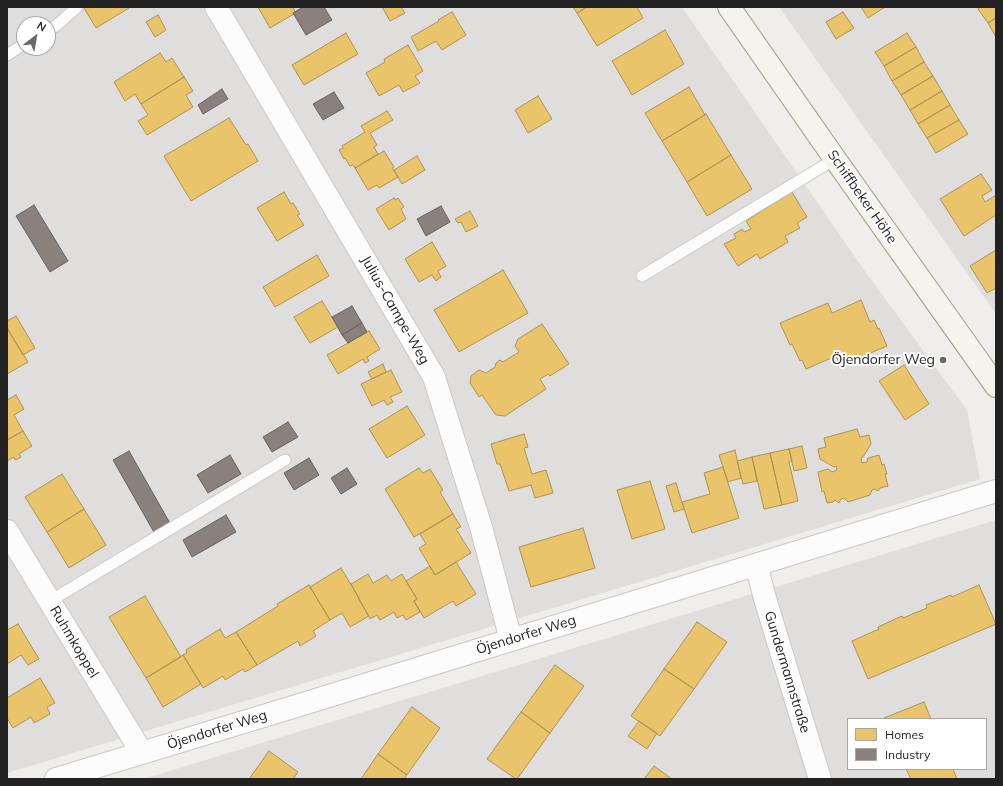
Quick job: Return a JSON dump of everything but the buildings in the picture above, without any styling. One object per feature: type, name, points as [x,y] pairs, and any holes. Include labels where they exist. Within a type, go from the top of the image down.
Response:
[{"type":"main road","name":"Schiffbeker Höhe","points":[[729,7],[996,386]]},
{"type":"street","name":"Julius-Campe-Weg","points":[[216,7],[434,377],[481,527],[512,640]]},
{"type":"street","name":"Öjendorfer Weg","points":[[56,779],[996,491]]},
{"type":"street","name":"Ruhmkoppel","points":[[7,531],[142,753]]},
{"type":"street","name":"Gundermannstraße","points":[[756,565],[820,779]]},
{"type":"lane","points":[[56,26],[77,7]]},
{"type":"lane","points":[[7,55],[16,49]]},
{"type":"lane","points":[[642,276],[835,159]]},
{"type":"lane","points":[[50,601],[285,460]]},
{"type":"shaded area","points":[[7,7],[682,7],[864,270],[967,410],[980,479],[7,773]]},
{"type":"shaded area","points":[[779,7],[996,7],[996,314]]},
{"type":"shaded area","points":[[641,210],[664,250],[624,273],[601,234]]},
{"type":"shaded area","points":[[682,250],[706,291],[649,324],[625,282]]},
{"type":"shaded area","points":[[996,520],[996,779],[143,779]]},
{"type":"place","name":"Öjendorfer Weg","points":[[943,360]]}]
